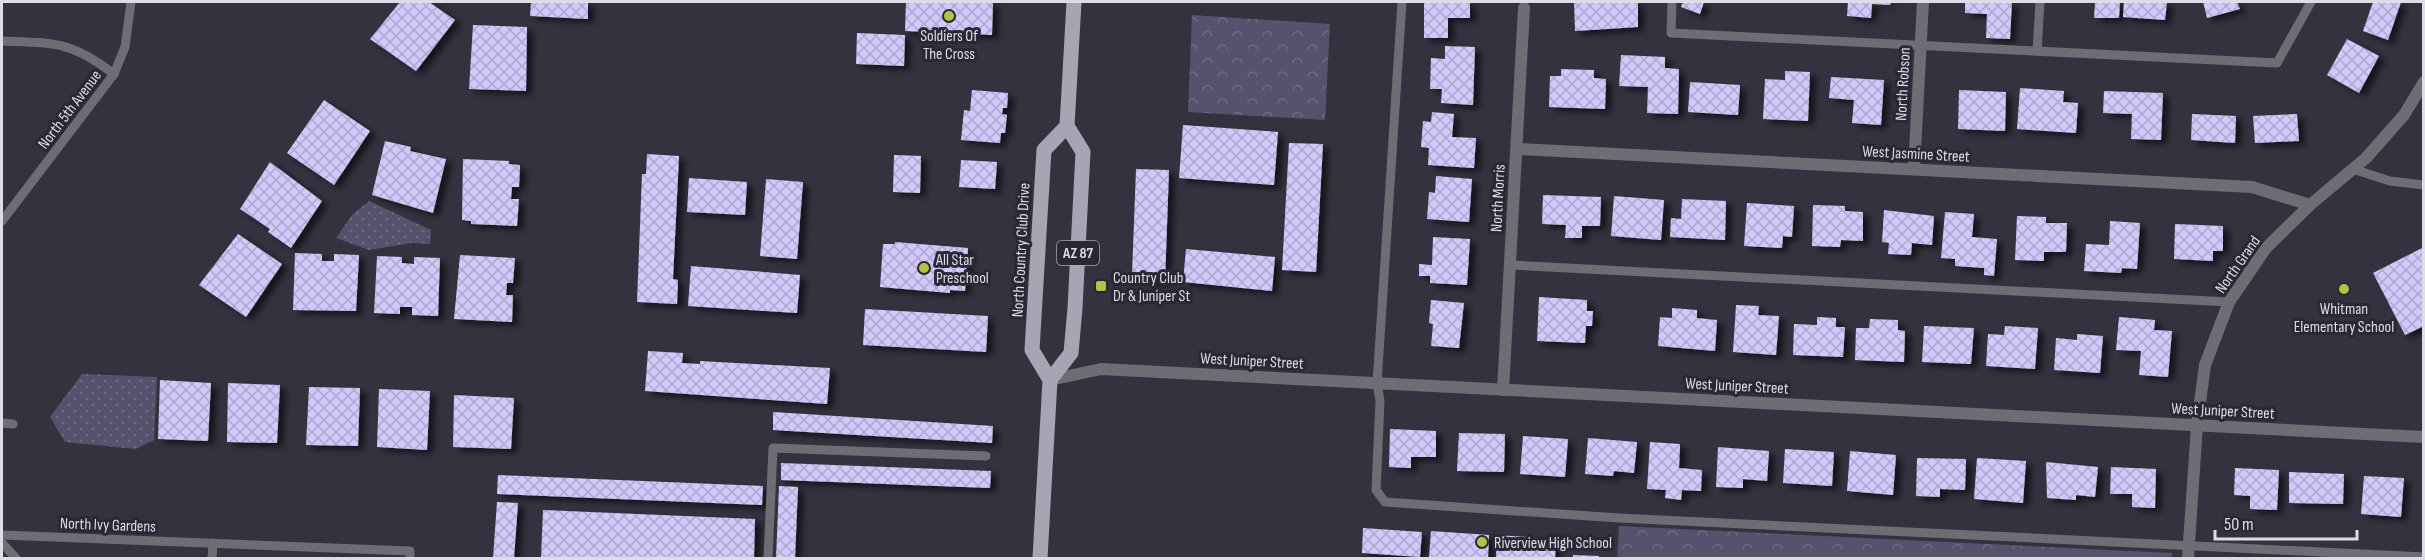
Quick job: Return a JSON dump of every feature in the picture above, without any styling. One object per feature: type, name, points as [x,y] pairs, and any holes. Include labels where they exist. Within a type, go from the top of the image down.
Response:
[{"type":"main road","points":[[1067,126],[1074,2]]},
{"type":"main road","name":"AZ 87","points":[[1050,380],[1071,353],[1075,308],[1083,152],[1067,126]]},
{"type":"main road","name":"North Country Club Drive","points":[[1050,380],[1032,350],[1044,150],[1067,126]]},
{"type":"main road","points":[[1040,558],[1050,380]]},
{"type":"street","name":"North Robson","points":[[1914,169],[1923,2]]},
{"type":"street","name":"North Morris","points":[[1503,390],[1524,8]]},
{"type":"street","name":"North Grand","points":[[2188,558],[2197,425],[2205,365],[2229,302],[2266,248],[2310,205],[2366,159],[2404,115],[2424,82]]},
{"type":"street","name":"West Jasmine Street","points":[[1516,148],[2252,187],[2310,205]]},
{"type":"street","name":"West Juniper Street","points":[[1050,380],[1101,369],[2424,437]]},
{"type":"lane","name":"North 5th Avenue","points":[[2,221],[114,74],[127,38],[131,2]]},
{"type":"lane","points":[[1402,2],[1377,383],[1380,401],[1376,490],[1385,502],[1619,518],[2424,556]]},
{"type":"lane","points":[[1672,2],[1671,33],[2277,63],[2311,2]]},
{"type":"lane","points":[[2037,51],[2040,2]]},
{"type":"lane","points":[[2,41],[56,44],[88,54],[114,74]]},
{"type":"lane","points":[[2354,169],[2390,181],[2424,185]]},
{"type":"lane","points":[[1510,265],[2229,302]]},
{"type":"lane","points":[[2,423],[13,424]]},
{"type":"lane","points":[[768,558],[773,447],[986,456]]},
{"type":"lane","name":"North Ivy Gardens","points":[[2,535],[410,551],[410,558]]},
{"type":"lane","points":[[2,543],[16,558]]},
{"type":"lane","points":[[212,558],[213,543]]},
{"type":"green space","points":[[1192,15],[1330,24],[1325,120],[1188,112]]},
{"type":"green space","points":[[369,201],[431,230],[430,244],[412,243],[369,250],[336,238],[352,215]]},
{"type":"green space","points":[[82,374],[157,377],[154,440],[136,449],[65,442],[50,417]]},
{"type":"green space","points":[[1619,526],[2172,553],[2172,558],[1617,558]]},
{"type":"building","points":[[400,2],[429,2],[455,20],[416,71],[370,39]]},
{"type":"building","points":[[531,2],[588,2],[588,19],[530,16]]},
{"type":"building","name":"Soldiers Of The Cross","points":[[906,2],[993,2],[992,35],[905,31]]},
{"type":"building","points":[[1424,2],[1470,2],[1470,18],[1448,18],[1448,38],[1424,38]]},
{"type":"building","points":[[1574,2],[1638,2],[1638,27],[1575,31]]},
{"type":"building","points":[[1683,2],[1704,2],[1700,14],[1681,7]]},
{"type":"building","points":[[1848,2],[1891,2],[1890,5],[1872,4],[1871,18],[1847,16]]},
{"type":"building","points":[[1965,2],[2012,2],[2010,39],[1986,38],[1987,14],[1965,13]]},
{"type":"building","points":[[2095,2],[2120,2],[2119,18],[2094,18]]},
{"type":"building","points":[[2124,2],[2167,2],[2165,20],[2123,17]]},
{"type":"building","points":[[2203,2],[2237,2],[2240,9],[2207,18]]},
{"type":"building","points":[[2373,2],[2401,2],[2388,40],[2363,31]]},
{"type":"building","points":[[473,25],[527,27],[526,91],[469,89]]},
{"type":"building","points":[[857,33],[905,35],[904,66],[856,64]]},
{"type":"building","points":[[2347,39],[2379,56],[2359,93],[2327,75]]},
{"type":"building","points":[[1445,46],[1475,47],[1473,105],[1441,103],[1442,89],[1430,89],[1431,58],[1445,59]]},
{"type":"building","points":[[1621,55],[1665,57],[1665,68],[1679,69],[1678,114],[1647,113],[1648,87],[1619,86]]},
{"type":"building","points":[[1561,69],[1594,70],[1594,78],[1606,79],[1605,109],[1549,107],[1550,76],[1561,76]]},
{"type":"building","points":[[1785,71],[1810,72],[1808,121],[1763,119],[1765,79],[1785,80]]},
{"type":"building","points":[[1831,77],[1884,80],[1881,125],[1852,123],[1854,100],[1829,98]]},
{"type":"building","points":[[1690,82],[1740,85],[1738,115],[1688,112]]},
{"type":"building","points":[[2020,88],[2064,91],[2063,102],[2078,103],[2076,133],[2017,129]]},
{"type":"building","points":[[972,90],[1008,93],[1007,108],[1003,108],[1002,114],[1007,115],[1005,133],[1001,133],[1000,143],[961,140],[964,110],[970,111]]},
{"type":"building","points":[[1959,90],[2006,92],[2005,131],[1958,129]]},
{"type":"building","points":[[2104,91],[2163,93],[2161,140],[2131,139],[2132,114],[2103,113]]},
{"type":"building","points":[[324,100],[370,131],[334,185],[287,153]]},
{"type":"building","points":[[1432,112],[1454,114],[1452,137],[1476,138],[1474,168],[1428,165],[1429,148],[1421,147],[1423,121],[1431,122]]},
{"type":"building","points":[[2192,114],[2236,116],[2235,143],[2191,140]]},
{"type":"building","points":[[2297,114],[2299,141],[2255,143],[2253,116]]},
{"type":"building","points":[[1183,125],[1278,132],[1274,185],[1179,178]]},
{"type":"building","points":[[385,141],[411,147],[410,151],[446,159],[433,213],[372,195]]},
{"type":"building","points":[[1289,143],[1323,144],[1316,272],[1282,270]]},
{"type":"building","points":[[647,154],[679,156],[673,279],[678,280],[677,304],[637,302],[642,174],[646,174]]},
{"type":"building","points":[[894,155],[921,156],[920,193],[893,192]]},
{"type":"building","points":[[463,159],[509,161],[509,164],[520,165],[519,187],[512,187],[511,199],[519,199],[517,226],[471,224],[471,221],[462,220]]},
{"type":"building","points":[[961,160],[997,162],[995,189],[959,187]]},
{"type":"building","points":[[270,162],[322,201],[291,248],[268,232],[270,229],[240,209]]},
{"type":"building","points":[[1136,169],[1169,170],[1165,282],[1146,281],[1147,275],[1132,275]]},
{"type":"building","points":[[1436,176],[1472,179],[1469,222],[1427,219],[1429,192],[1435,193]]},
{"type":"building","points":[[689,178],[747,182],[745,215],[687,212]]},
{"type":"building","points":[[766,179],[803,182],[797,259],[760,256]]},
{"type":"building","points":[[1543,195],[1601,197],[1600,226],[1582,226],[1582,238],[1565,238],[1566,225],[1542,224]]},
{"type":"building","points":[[1614,196],[1664,200],[1661,240],[1611,236]]},
{"type":"building","points":[[1682,199],[1726,201],[1725,240],[1670,237],[1671,218],[1681,219]]},
{"type":"building","points":[[1747,203],[1794,206],[1792,237],[1783,236],[1782,248],[1744,246]]},
{"type":"building","points":[[1813,205],[1845,206],[1845,211],[1863,212],[1863,241],[1841,240],[1840,247],[1812,246]]},
{"type":"building","points":[[1884,210],[1934,216],[1932,245],[1912,243],[1911,255],[1888,254],[1889,243],[1882,242]]},
{"type":"building","points":[[1945,212],[1974,214],[1972,237],[1997,239],[1994,276],[1984,275],[1984,268],[1955,266],[1955,259],[1941,258]]},
{"type":"building","points":[[2017,216],[2046,217],[2046,223],[2067,223],[2066,252],[2044,252],[2044,261],[2015,260]]},
{"type":"building","points":[[2110,221],[2140,223],[2137,269],[2122,268],[2121,273],[2084,271],[2086,244],[2109,245]]},
{"type":"building","points":[[2175,224],[2223,226],[2223,251],[2213,251],[2213,261],[2174,259]]},
{"type":"building","points":[[238,234],[282,264],[246,317],[199,285]]},
{"type":"building","points":[[1433,237],[1470,239],[1467,285],[1430,283],[1430,276],[1419,276],[1419,264],[1432,265]]},
{"type":"building","name":"All Star Preschool","points":[[895,242],[968,248],[965,291],[950,290],[950,293],[880,287],[883,244],[895,244]]},
{"type":"building","points":[[2424,247],[2424,326],[2405,335],[2373,273]]},
{"type":"building","points":[[1186,249],[1275,257],[1272,291],[1183,282]]},
{"type":"building","points":[[295,253],[322,254],[322,261],[334,261],[334,254],[359,255],[356,311],[293,310]]},
{"type":"building","points":[[460,255],[515,258],[513,283],[507,283],[506,295],[513,295],[512,322],[454,319]]},
{"type":"building","points":[[377,256],[402,257],[402,263],[414,264],[414,257],[440,258],[438,316],[412,315],[412,307],[400,307],[400,314],[374,313]]},
{"type":"building","points":[[691,266],[800,275],[797,313],[688,306]]},
{"type":"building","points":[[1539,297],[1587,300],[1587,311],[1593,311],[1592,326],[1586,326],[1585,343],[1537,341]]},
{"type":"building","points":[[1431,300],[1464,303],[1459,348],[1431,346],[1433,324],[1429,323]]},
{"type":"building","points":[[1736,305],[1759,306],[1758,315],[1779,316],[1776,355],[1733,352]]},
{"type":"building","points":[[1672,308],[1697,310],[1697,318],[1717,320],[1715,351],[1658,346],[1660,317],[1672,318]]},
{"type":"building","points":[[865,309],[988,316],[986,352],[863,345]]},
{"type":"building","points":[[1817,317],[1836,318],[1836,327],[1845,327],[1843,357],[1793,355],[1794,324],[1817,325]]},
{"type":"building","points":[[2119,317],[2155,320],[2154,330],[2172,331],[2168,377],[2139,375],[2141,351],[2116,350]]},
{"type":"building","points":[[1870,319],[1898,320],[1898,330],[1905,331],[1904,362],[1855,360],[1856,328],[1869,328]]},
{"type":"building","points":[[1924,326],[1974,328],[1971,364],[1922,362]]},
{"type":"building","points":[[2005,326],[2038,328],[2035,369],[1986,366],[1988,334],[2004,335]]},
{"type":"building","points":[[2077,334],[2103,336],[2100,373],[2054,370],[2056,338],[2077,340]]},
{"type":"building","points":[[648,351],[683,353],[682,363],[700,364],[700,361],[830,368],[827,404],[645,391]]},
{"type":"building","points":[[160,380],[211,383],[208,441],[158,439]]},
{"type":"building","points":[[228,383],[280,385],[277,443],[227,442]]},
{"type":"building","points":[[309,387],[360,388],[358,446],[306,445]]},
{"type":"building","points":[[379,389],[430,391],[427,450],[377,447]]},
{"type":"building","points":[[454,395],[514,398],[511,449],[453,447]]},
{"type":"building","points":[[773,412],[993,426],[992,443],[773,430]]},
{"type":"building","points":[[1390,429],[1436,431],[1436,457],[1411,457],[1411,468],[1389,467]]},
{"type":"building","points":[[1459,433],[1505,434],[1504,472],[1457,471]]},
{"type":"building","points":[[1523,436],[1568,439],[1565,477],[1520,474]]},
{"type":"building","points":[[1588,438],[1637,442],[1634,473],[1614,471],[1613,476],[1585,474]]},
{"type":"building","points":[[1650,442],[1680,444],[1679,468],[1702,470],[1701,491],[1682,490],[1681,500],[1665,498],[1666,490],[1647,489]]},
{"type":"building","points":[[1718,447],[1769,451],[1767,481],[1743,479],[1743,488],[1716,487]]},
{"type":"building","points":[[1785,449],[1834,452],[1832,486],[1783,483]]},
{"type":"building","points":[[1850,451],[1896,455],[1893,495],[1847,491]]},
{"type":"building","points":[[1917,458],[1966,459],[1965,490],[1940,489],[1940,497],[1916,496]]},
{"type":"building","points":[[1977,458],[2026,461],[2023,503],[1974,499]]},
{"type":"building","points":[[2046,462],[2098,467],[2095,497],[2076,495],[2076,500],[2047,498]]},
{"type":"building","points":[[781,463],[991,471],[990,488],[781,480]]},
{"type":"building","points":[[2111,467],[2156,469],[2155,508],[2132,507],[2132,494],[2110,494]]},
{"type":"building","points":[[2235,468],[2279,470],[2277,510],[2250,509],[2250,496],[2234,495]]},
{"type":"building","points":[[2289,472],[2344,474],[2343,504],[2289,503]]},
{"type":"building","points":[[498,475],[763,486],[762,505],[497,494]]},
{"type":"building","points":[[2364,476],[2404,478],[2401,517],[2361,514]]},
{"type":"building","points":[[779,486],[798,487],[795,558],[776,558]]},
{"type":"building","points":[[497,502],[518,503],[514,558],[493,558]]},
{"type":"building","points":[[543,510],[755,519],[754,558],[541,558]]},
{"type":"building","points":[[1363,528],[1422,532],[1420,557],[1362,553]]},
{"type":"building","points":[[1431,531],[1489,535],[1488,558],[1429,557]]},
{"type":"building","points":[[1497,535],[1556,539],[1555,558],[1496,558]]},
{"type":"building","points":[[1573,555],[1599,556],[1599,558],[1573,558]]},
{"type":"place","name":"Soldiers Of The Cross","points":[[949,16]]},
{"type":"place","name":"All Star Preschool","points":[[924,268]]},
{"type":"place","name":"Country Club Dr & Juniper St","points":[[1101,286]]},
{"type":"place","name":"Whitman Elementary School","points":[[2344,289]]},
{"type":"place","name":"Riverview High School","points":[[1482,542]]}]
